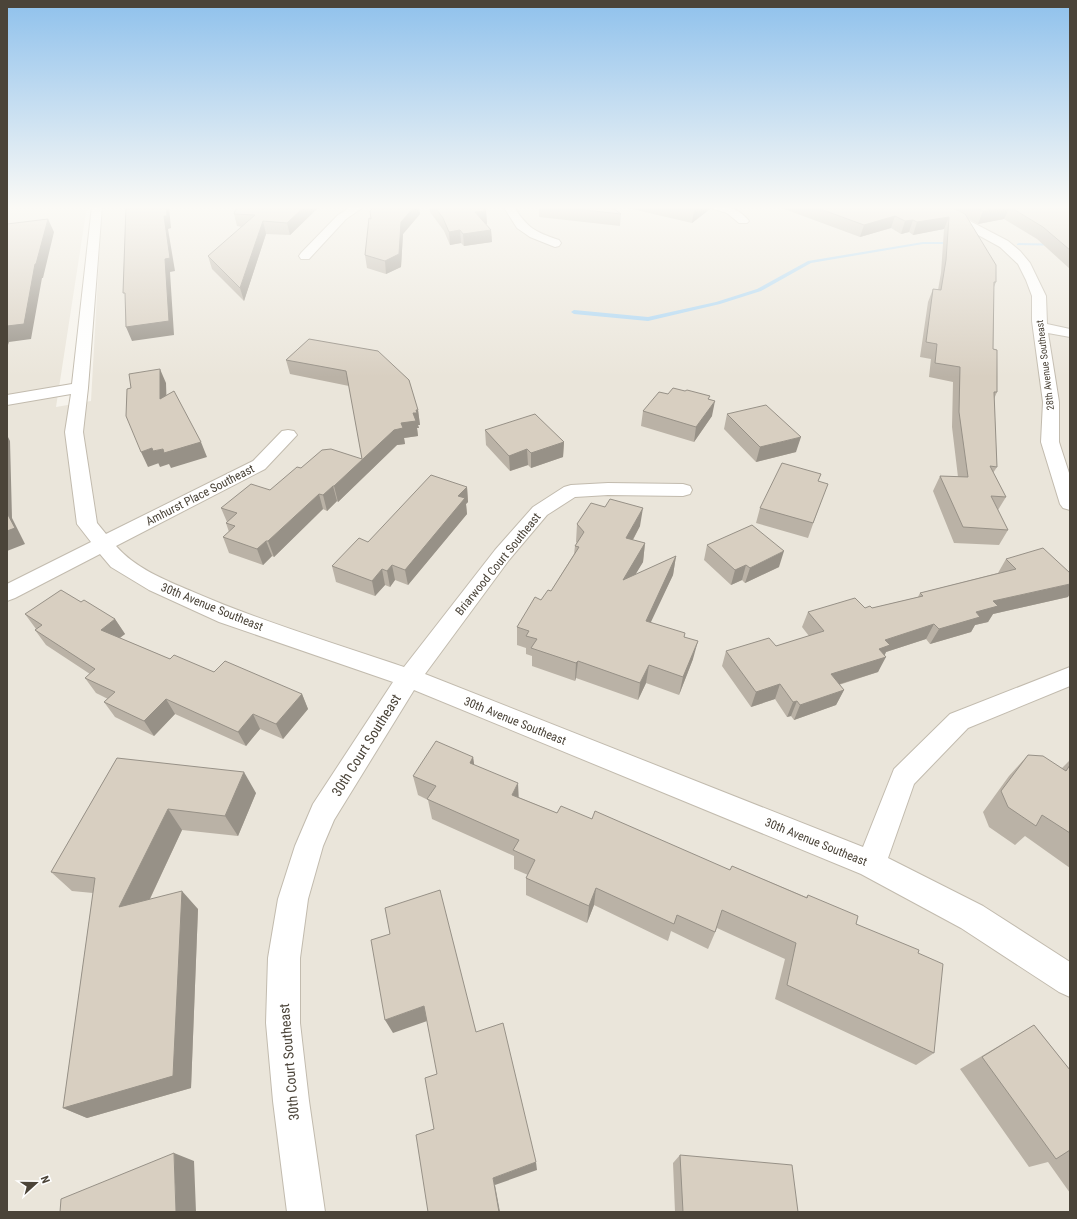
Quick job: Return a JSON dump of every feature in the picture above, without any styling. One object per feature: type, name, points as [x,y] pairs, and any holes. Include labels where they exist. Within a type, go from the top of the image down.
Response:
[{"type":"street","name":"30th Avenue Southeast","points":[[92,263],[80,388],[74,432],[81,491],[87,524],[118,562],[157,585],[227,616],[409,678],[871,864],[972,917],[1070,981]]},
{"type":"street","name":"28th Avenue Southeast","points":[[1022,263],[1028,271],[1039,296],[1040,326],[1051,402],[1050,442],[1070,504]]},
{"type":"street","points":[[1040,326],[1070,333]]},
{"type":"street","points":[[7,400],[80,388]]},
{"type":"street","name":"Amhurst Place Southeast","points":[[7,593],[259,465],[288,435]]},
{"type":"street","name":"Briarwood Court Southeast","points":[[409,678],[502,555],[540,511],[571,491],[608,489],[683,490]]},
{"type":"street","points":[[871,864],[903,777],[959,721],[1070,676]]},
{"type":"street","name":"30th Court Southeast","points":[[306,1212],[291,1101],[283,1023],[284,958],[293,899],[309,846],[324,813],[409,678]]},
{"type":"shaded area","points":[[7,263],[78,263],[56,407],[91,401],[99,263],[1070,263],[1070,1212],[7,1212]]},
{"type":"building","points":[[7,263],[36,263],[24,324],[7,326]]},
{"type":"building","points":[[124,263],[165,263],[169,321],[126,327],[125,293],[123,293]]},
{"type":"building","points":[[215,263],[249,263],[240,288]]},
{"type":"building","points":[[946,263],[995,263],[996,265],[996,282],[994,282],[993,349],[997,350],[997,392],[994,392],[997,467],[990,466],[1006,497],[991,496],[1008,530],[963,527],[940,476],[968,477],[959,412],[960,367],[935,363],[937,344],[926,342],[933,289],[941,290]]},
{"type":"building","points":[[309,339],[378,351],[409,380],[418,410],[416,410],[417,413],[413,413],[416,421],[401,423],[403,428],[394,430],[334,486],[323,495],[319,494],[268,541],[257,549],[223,537],[235,526],[226,523],[237,513],[221,508],[251,484],[270,490],[297,467],[301,468],[322,450],[331,449],[362,459],[346,371],[286,360]]},
{"type":"building","points":[[160,369],[160,399],[174,391],[201,442],[164,453],[163,449],[153,451],[152,448],[141,452],[126,416],[127,389],[131,388],[129,374]]},
{"type":"building","points":[[673,388],[710,396],[708,399],[715,401],[696,427],[643,411],[659,392],[668,394]]},
{"type":"building","points":[[766,405],[801,437],[760,447],[727,414]]},
{"type":"building","points":[[535,414],[564,442],[531,453],[527,449],[509,456],[485,430]]},
{"type":"building","points":[[782,463],[821,474],[818,481],[828,484],[813,523],[760,508]]},
{"type":"building","points":[[431,475],[467,487],[458,496],[465,498],[405,570],[392,565],[387,571],[382,569],[372,581],[332,566],[359,538],[368,542]]},
{"type":"building","points":[[610,499],[643,508],[626,538],[645,543],[623,580],[676,556],[646,621],[685,633],[684,637],[698,641],[683,677],[649,665],[640,683],[578,661],[576,663],[531,648],[537,639],[526,636],[529,631],[517,627],[535,597],[541,600],[548,590],[551,591],[579,547],[575,546],[584,532],[577,524],[591,503],[605,507]]},
{"type":"building","points":[[7,513],[15,528],[7,531]]},
{"type":"building","points":[[752,525],[784,551],[750,568],[746,565],[735,570],[707,545]]},
{"type":"building","points":[[1043,548],[1070,573],[1070,584],[993,601],[998,606],[976,612],[980,617],[939,629],[934,624],[885,640],[890,645],[879,649],[886,657],[831,674],[844,690],[800,705],[797,701],[793,702],[780,684],[756,692],[726,651],[769,638],[776,646],[824,631],[808,612],[855,598],[865,608],[870,606],[872,608],[923,596],[920,593],[1016,569],[1006,559]]},
{"type":"building","points":[[61,590],[81,602],[84,600],[115,619],[101,630],[170,659],[174,655],[214,672],[225,661],[302,694],[276,724],[253,714],[238,732],[166,699],[144,721],[104,702],[115,692],[85,678],[95,669],[35,630],[42,625],[25,614]]},
{"type":"building","points":[[436,741],[473,757],[470,763],[518,783],[512,795],[557,813],[561,806],[592,819],[595,811],[730,870],[732,866],[807,898],[808,895],[858,916],[856,924],[919,950],[918,953],[943,964],[934,1053],[787,985],[796,943],[722,910],[715,932],[677,915],[674,924],[596,888],[589,906],[526,878],[535,860],[513,850],[519,840],[427,799],[436,786],[413,776]]},
{"type":"building","points":[[1028,755],[1043,756],[1066,771],[1070,765],[1070,833],[1042,815],[1036,826],[1008,807],[1001,791]]},
{"type":"building","points":[[117,758],[244,772],[225,816],[168,809],[119,907],[182,891],[173,1076],[63,1108],[95,878],[51,872]]},
{"type":"building","points":[[440,890],[476,1032],[503,1023],[536,1162],[493,1178],[499,1212],[428,1212],[416,1135],[434,1129],[425,1078],[437,1074],[424,1006],[385,1020],[371,940],[390,934],[385,908]]},
{"type":"building","points":[[1034,1025],[1070,1070],[1070,1150],[1056,1159],[982,1057]]},
{"type":"building","points":[[174,1153],[176,1212],[60,1212],[61,1199]]},
{"type":"building","points":[[680,1155],[792,1165],[798,1212],[683,1212]]},
{"type":"waterway","points":[[574,312],[648,319],[718,303],[759,290],[808,263]]}]
